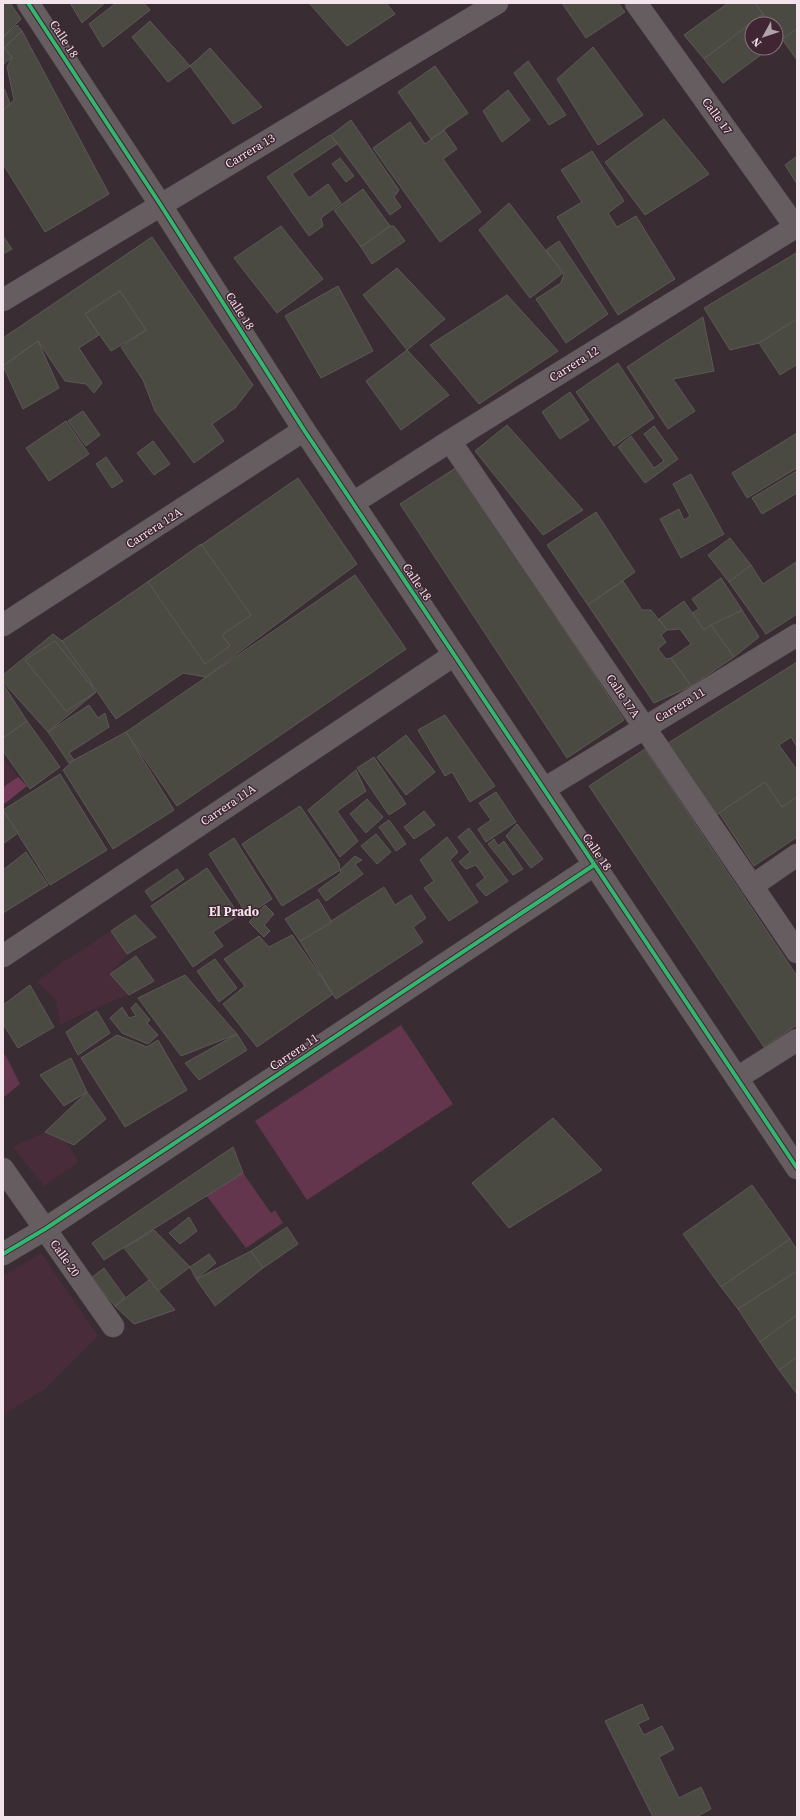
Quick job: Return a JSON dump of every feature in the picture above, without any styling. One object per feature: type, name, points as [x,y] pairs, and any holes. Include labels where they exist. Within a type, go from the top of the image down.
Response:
[{"type":"street","name":"Calle 18","points":[[28,3],[160,204],[304,430],[797,1168]]},
{"type":"street","name":"Carrera 13","points":[[3,300],[160,204],[497,3]]},
{"type":"street","name":"Calle 17","points":[[636,3],[797,227]]},
{"type":"street","name":"Carrera 12","points":[[353,503],[450,441],[797,227]]},
{"type":"street","name":"Carrera 12A","points":[[3,625],[304,430]]},
{"type":"street","name":"Calle 17A","points":[[450,441],[797,952]]},
{"type":"street","name":"Carrera 11","points":[[544,789],[797,635]]},
{"type":"street","name":"Carrera 11A","points":[[3,956],[454,655]]},
{"type":"street","points":[[752,886],[797,855]]},
{"type":"street","name":"Carrera 11","points":[[3,1254],[45,1229],[594,865]]},
{"type":"street","points":[[737,1078],[797,1040]]},
{"type":"street","name":"Calle 20","points":[[3,1169],[113,1326]]},
{"type":"shaded area","points":[[3,758],[18,777],[3,787]]},
{"type":"shaded area","points":[[18,777],[27,786],[3,805],[3,787]]},
{"type":"shaded area","points":[[111,931],[127,954],[110,974],[129,995],[90,1010],[60,1025],[56,999],[37,982],[62,963]]},
{"type":"shaded area","points":[[401,1025],[453,1104],[307,1200],[255,1121]]},
{"type":"shaded area","points":[[3,1054],[6,1056],[20,1084],[3,1098]]},
{"type":"shaded area","points":[[45,1132],[67,1143],[79,1162],[44,1186],[13,1147]]},
{"type":"shaded area","points":[[243,1173],[271,1213],[275,1210],[283,1223],[246,1248],[206,1195]]},
{"type":"shaded area","points":[[41,1253],[98,1336],[45,1389],[3,1415],[3,1276]]},
{"type":"building","points":[[3,3],[10,3],[21,19],[3,37]]},
{"type":"building","points":[[70,3],[105,3],[82,23]]},
{"type":"building","points":[[116,3],[144,3],[150,10],[103,47],[89,24]]},
{"type":"building","points":[[309,3],[386,3],[395,14],[347,46]]},
{"type":"building","points":[[562,3],[618,3],[625,12],[586,38]]},
{"type":"building","points":[[728,3],[755,3],[763,14],[760,16],[744,16],[744,28],[704,59],[684,35]]},
{"type":"building","points":[[755,3],[797,3],[797,29],[784,38],[784,16],[765,16]]},
{"type":"building","points":[[150,21],[190,66],[168,82],[132,37]]},
{"type":"building","points":[[17,25],[22,31],[4,48],[12,57],[3,65],[3,38]]},
{"type":"building","points":[[744,28],[744,56],[759,56],[723,83],[704,59]]},
{"type":"building","points":[[797,29],[797,60],[784,42],[784,38]]},
{"type":"building","points":[[22,31],[109,194],[45,232],[3,164],[3,110],[14,100],[7,67],[12,57],[4,48]]},
{"type":"building","points":[[593,47],[643,115],[598,145],[557,79]]},
{"type":"building","points":[[210,48],[262,107],[233,124],[190,66]]},
{"type":"building","points":[[528,61],[566,115],[549,125],[514,73]]},
{"type":"building","points":[[435,66],[468,113],[431,139],[398,92]]},
{"type":"building","points":[[3,88],[10,104],[3,110]]},
{"type":"building","points":[[508,90],[530,120],[502,142],[483,111]]},
{"type":"building","points":[[664,119],[709,174],[645,215],[605,162]]},
{"type":"building","points":[[351,120],[399,190],[394,197],[401,207],[390,215],[331,135]]},
{"type":"building","points":[[410,122],[425,144],[444,130],[457,149],[443,159],[481,212],[440,242],[373,148]]},
{"type":"building","points":[[330,135],[337,144],[292,174],[309,198],[328,184],[341,203],[321,218],[323,226],[309,236],[267,177]]},
{"type":"building","points":[[592,151],[624,201],[608,213],[617,227],[636,216],[675,279],[618,315],[557,217],[582,202],[561,170]]},
{"type":"building","points":[[797,156],[797,184],[785,165]]},
{"type":"building","points":[[340,158],[354,176],[346,182],[332,164]]},
{"type":"building","points":[[363,189],[390,226],[361,247],[334,210]]},
{"type":"building","points":[[509,203],[563,273],[530,298],[479,230]]},
{"type":"building","points":[[281,226],[323,279],[277,313],[234,258]]},
{"type":"building","points":[[390,226],[394,226],[405,241],[372,264],[361,247]]},
{"type":"building","points":[[3,236],[12,249],[3,254]]},
{"type":"building","points":[[152,237],[253,385],[235,408],[212,424],[224,441],[194,463],[155,411],[143,380],[121,347],[146,330],[120,291],[85,314],[99,335],[79,348],[102,383],[94,393],[86,384],[65,381],[38,341],[3,366],[3,338]]},
{"type":"building","points":[[559,241],[608,314],[566,343],[536,299],[561,283],[564,274],[546,250]]},
{"type":"building","points":[[796,253],[797,319],[759,343],[730,350],[704,308]]},
{"type":"building","points":[[397,268],[445,319],[407,350],[363,295]]},
{"type":"building","points":[[338,286],[373,351],[321,378],[285,316]]},
{"type":"building","points":[[120,291],[146,330],[111,351],[85,314]]},
{"type":"building","points":[[507,295],[558,351],[479,404],[430,345]]},
{"type":"building","points":[[703,317],[714,371],[673,379],[695,411],[668,429],[627,367]]},
{"type":"building","points":[[797,319],[797,367],[796,365],[780,375],[759,343]]},
{"type":"building","points":[[38,341],[59,388],[23,409],[3,366]]},
{"type":"building","points":[[407,350],[449,395],[401,430],[366,381]]},
{"type":"building","points":[[618,363],[654,418],[614,446],[576,392]]},
{"type":"building","points":[[570,392],[589,420],[560,439],[542,412]]},
{"type":"building","points":[[83,411],[100,435],[86,446],[68,421]]},
{"type":"building","points":[[66,421],[89,454],[49,481],[26,448]]},
{"type":"building","points":[[507,425],[583,510],[543,535],[475,451]]},
{"type":"building","points":[[654,426],[678,459],[645,483],[618,447],[631,436],[654,468],[664,461],[644,434]]},
{"type":"building","points":[[797,433],[797,468],[747,498],[732,473]]},
{"type":"building","points":[[153,441],[170,464],[154,475],[137,453]]},
{"type":"building","points":[[106,457],[123,481],[112,488],[96,464]]},
{"type":"building","points":[[457,467],[624,720],[567,758],[400,504]]},
{"type":"building","points":[[797,471],[797,493],[762,514],[752,498]]},
{"type":"building","points":[[691,474],[724,534],[681,558],[660,519],[679,509],[684,520],[690,516],[673,484]]},
{"type":"building","points":[[298,478],[357,564],[206,677],[183,673],[116,719],[62,641]]},
{"type":"building","points":[[596,512],[635,572],[588,605],[547,545]]},
{"type":"building","points":[[730,538],[751,565],[729,582],[708,555]]},
{"type":"building","points":[[201,544],[251,615],[222,635],[230,646],[205,664],[148,582]]},
{"type":"building","points":[[796,562],[797,614],[766,634],[729,582],[751,565],[763,584]]},
{"type":"building","points":[[355,575],[406,649],[177,806],[126,732]]},
{"type":"building","points":[[721,578],[742,610],[704,630],[692,613],[699,609],[692,599]]},
{"type":"building","points":[[623,581],[642,610],[651,610],[667,630],[661,635],[666,642],[658,649],[666,659],[671,658],[691,686],[654,703],[588,605]]},
{"type":"building","points":[[684,601],[704,630],[711,625],[734,657],[691,686],[671,658],[691,644],[680,629],[667,630],[659,619]]},
{"type":"building","points":[[742,610],[759,637],[734,657],[711,625]]},
{"type":"building","points":[[53,634],[62,641],[90,681],[95,693],[48,732],[3,682],[3,675]]},
{"type":"building","points":[[55,641],[96,692],[66,711],[25,660]]},
{"type":"building","points":[[797,662],[797,747],[791,737],[779,745],[797,770],[797,797],[782,807],[765,782],[712,818],[665,745]]},
{"type":"building","points":[[3,684],[27,721],[3,738]]},
{"type":"building","points":[[89,705],[98,718],[105,713],[109,727],[69,753],[74,760],[69,763],[48,732]]},
{"type":"building","points":[[445,715],[495,786],[470,802],[452,772],[445,776],[418,730]]},
{"type":"building","points":[[27,721],[60,767],[30,789],[3,751],[3,738]]},
{"type":"building","points":[[126,732],[174,810],[113,849],[63,770],[74,760]]},
{"type":"building","points":[[406,735],[435,772],[406,795],[377,757]]},
{"type":"building","points":[[645,749],[797,976],[797,1025],[764,1047],[589,786]]},
{"type":"building","points":[[374,757],[406,804],[389,815],[357,768]]},
{"type":"building","points":[[356,770],[366,791],[337,811],[358,841],[340,857],[308,810]]},
{"type":"building","points":[[60,774],[107,850],[50,885],[3,810]]},
{"type":"building","points":[[765,782],[782,807],[797,797],[797,837],[754,866],[719,813]]},
{"type":"building","points":[[496,792],[516,822],[486,842],[478,829],[491,820],[479,803]]},
{"type":"building","points":[[367,799],[383,817],[366,833],[350,814]]},
{"type":"building","points":[[300,806],[339,863],[340,870],[282,906],[242,844]]},
{"type":"building","points":[[3,810],[18,833],[3,844]]},
{"type":"building","points":[[424,811],[435,825],[414,839],[404,827]]},
{"type":"building","points":[[389,820],[406,844],[396,851],[379,827]]},
{"type":"building","points":[[517,824],[543,859],[531,868],[506,836]]},
{"type":"building","points":[[469,828],[508,881],[486,896],[476,885],[485,878],[476,865],[466,869],[459,862],[470,852],[458,837]]},
{"type":"building","points":[[376,834],[391,852],[377,864],[361,846]]},
{"type":"building","points":[[447,837],[458,852],[450,860],[478,902],[449,921],[424,888],[434,881],[420,860]]},
{"type":"building","points":[[234,838],[272,899],[247,915],[209,854]]},
{"type":"building","points":[[494,839],[498,846],[504,841],[523,869],[513,875],[488,844]]},
{"type":"building","points":[[26,852],[48,885],[3,913],[3,870]]},
{"type":"building","points":[[355,856],[362,860],[355,864],[363,874],[326,901],[318,890],[341,873],[340,870]]},
{"type":"building","points":[[207,868],[239,915],[213,932],[223,946],[193,967],[151,906]]},
{"type":"building","points":[[177,869],[184,879],[152,901],[145,891]]},
{"type":"building","points":[[384,887],[395,905],[411,895],[426,918],[413,927],[423,942],[336,999],[300,941]]},
{"type":"building","points":[[318,899],[332,922],[300,941],[285,919]]},
{"type":"building","points":[[265,905],[274,914],[264,925],[270,931],[264,937],[249,922]]},
{"type":"building","points":[[135,915],[156,937],[127,954],[111,931]]},
{"type":"building","points":[[292,935],[333,994],[257,1047],[223,1004],[245,986],[224,959],[259,936],[269,947]]},
{"type":"building","points":[[136,956],[154,981],[129,995],[110,974]]},
{"type":"building","points":[[215,959],[237,988],[219,1002],[197,971]]},
{"type":"building","points":[[185,975],[237,1034],[181,1056],[138,998]]},
{"type":"building","points":[[30,985],[54,1027],[18,1048],[3,1024],[3,1005]]},
{"type":"building","points":[[136,1003],[150,1020],[147,1023],[158,1035],[148,1044],[122,1033],[110,1018],[122,1007],[129,1018],[136,1016],[131,1008]]},
{"type":"building","points":[[97,1011],[110,1033],[78,1055],[66,1032]]},
{"type":"building","points":[[237,1034],[247,1050],[199,1080],[185,1063]]},
{"type":"building","points":[[117,1035],[147,1047],[158,1040],[187,1090],[125,1127],[81,1058]]},
{"type":"building","points":[[71,1058],[87,1092],[64,1106],[40,1075]]},
{"type":"building","points":[[87,1092],[106,1119],[74,1145],[45,1132]]},
{"type":"building","points":[[553,1118],[602,1170],[509,1228],[472,1183]]},
{"type":"building","points":[[233,1147],[243,1173],[104,1260],[92,1243]]},
{"type":"building","points":[[752,1185],[790,1239],[721,1287],[683,1234]]},
{"type":"building","points":[[189,1217],[197,1231],[180,1244],[169,1233]]},
{"type":"building","points":[[287,1227],[298,1244],[263,1268],[251,1251]]},
{"type":"building","points":[[154,1230],[190,1267],[158,1291],[124,1248]]},
{"type":"building","points":[[790,1239],[797,1250],[797,1271],[738,1309],[721,1287]]},
{"type":"building","points":[[251,1251],[263,1268],[215,1306],[196,1279]]},
{"type":"building","points":[[209,1254],[216,1263],[196,1279],[190,1267]]},
{"type":"building","points":[[104,1268],[125,1297],[115,1306],[91,1278]]},
{"type":"building","points":[[797,1271],[797,1315],[760,1342],[738,1309]]},
{"type":"building","points":[[149,1280],[175,1310],[134,1324],[115,1306]]},
{"type":"building","points":[[797,1315],[797,1357],[779,1370],[760,1342]]},
{"type":"building","points":[[797,1357],[797,1394],[779,1370]]},
{"type":"building","points":[[642,1704],[649,1719],[638,1724],[644,1735],[662,1726],[674,1749],[659,1757],[679,1798],[701,1787],[711,1809],[696,1817],[653,1817],[605,1721]]},
{"type":"cycle path","points":[[28,3],[160,204],[304,430],[797,1168]]},
{"type":"cycle path","points":[[3,1254],[45,1229],[594,865]]},
{"type":"district","name":"El Prado","points":[[234,911]]}]
